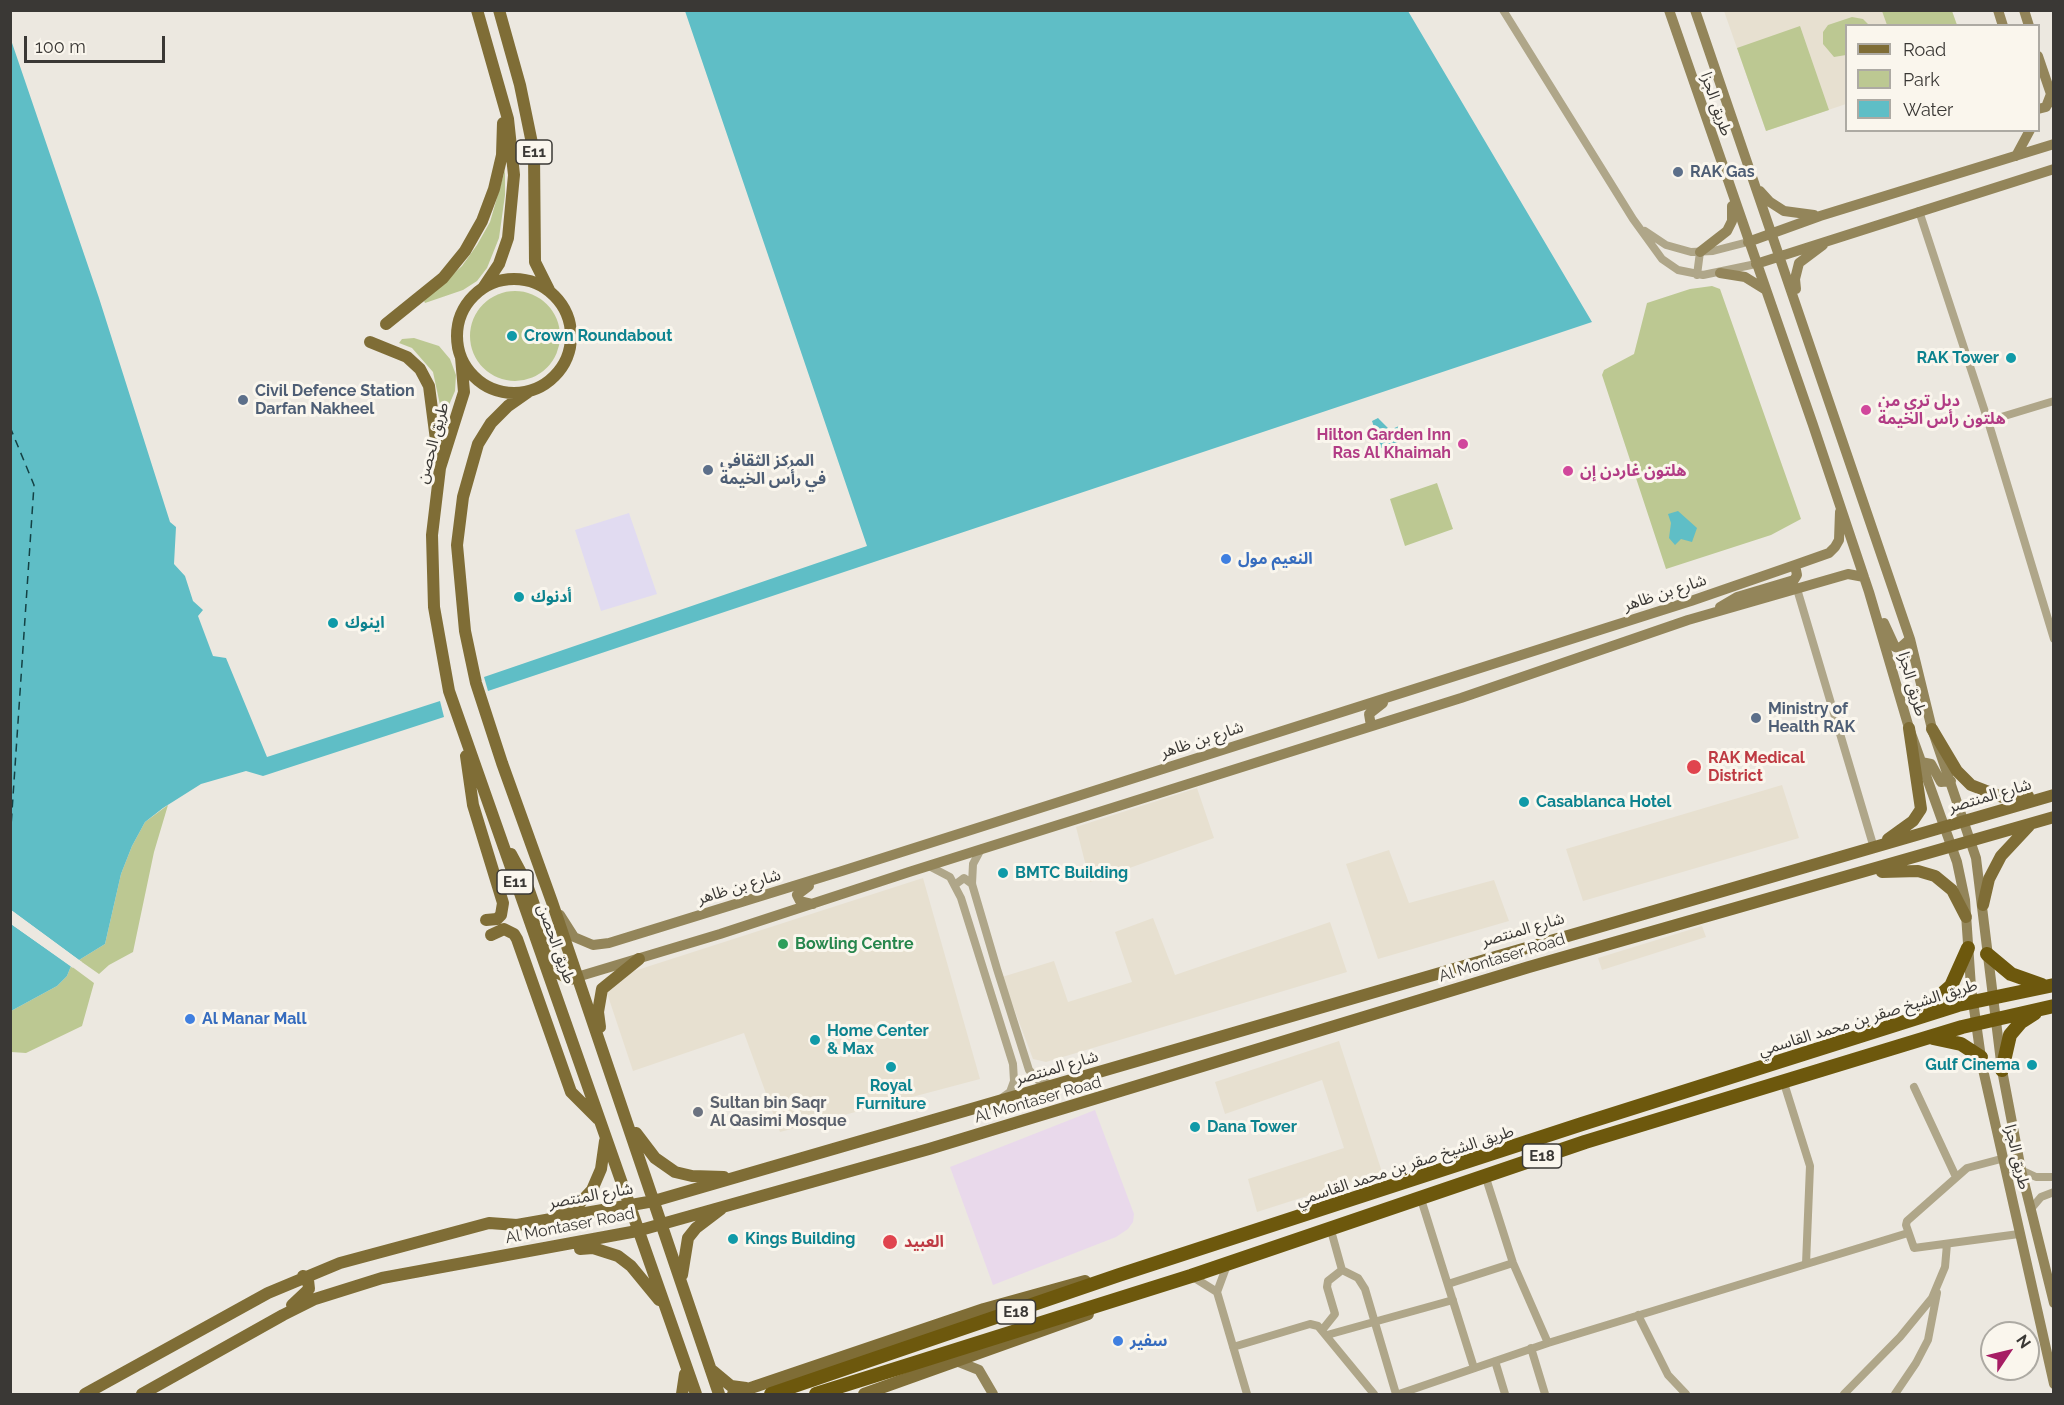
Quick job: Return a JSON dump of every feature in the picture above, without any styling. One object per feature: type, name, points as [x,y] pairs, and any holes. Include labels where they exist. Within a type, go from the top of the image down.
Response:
[{"type":"highway","points":[[1912,1019],[1951,986],[1968,948]]},
{"type":"highway","points":[[1987,954],[2011,974],[2052,986]]},
{"type":"highway","name":"طريق الشيخ صقر بن محمد القاسمي","points":[[771,1395],[1119,1275],[1912,1019],[1991,997],[2052,986]]},
{"type":"highway","points":[[2002,1070],[2013,1030],[2049,1006]]},
{"type":"highway","name":"طريق الشيخ صقر بن محمد القاسمي","points":[[816,1395],[1082,1308],[1191,1276],[1420,1196],[1783,1080],[1928,1037],[2049,1006]]},
{"type":"highway","points":[[1928,1037],[1953,1041],[1981,1057]]},
{"type":"main road","name":"E11","points":[[477,10],[500,86],[513,147],[513,208],[508,238],[499,264],[483,288]]},
{"type":"main road","name":"E11","points":[[499,10],[520,85],[534,153],[536,262],[552,293]]},
{"type":"main road","points":[[386,324],[443,278],[465,251],[482,221],[494,189],[502,155],[504,120],[500,86]]},
{"type":"main road","points":[[518,279],[536,284],[552,293],[569,318],[571,338],[568,357],[558,373],[544,385],[528,392],[509,393],[492,389],[477,379],[461,357],[457,334],[465,307],[483,288],[500,281],[518,279]]},
{"type":"main road","points":[[370,342],[407,357],[420,369],[429,386],[440,468]]},
{"type":"main road","name":"طريق الحصن","points":[[461,357],[464,392],[440,468],[432,535],[434,608],[449,691],[696,1395]]},
{"type":"main road","name":"طريق الحصن","points":[[528,392],[508,406],[491,423],[478,444],[463,497],[457,545],[465,630],[476,683],[719,1395]]},
{"type":"main road","points":[[1874,848],[1907,827],[1921,809],[1909,728]]},
{"type":"main road","points":[[1932,729],[1957,771],[1980,791],[2002,797],[2054,795]]},
{"type":"main road","points":[[466,743],[470,793],[504,908],[497,919],[486,920]]},
{"type":"main road","name":"شارع المنتصر","points":[[85,1395],[169,1346],[303,1276],[371,1254],[489,1224],[517,1225],[654,1202],[2054,795]]},
{"type":"main road","points":[[1952,846],[2054,817]]},
{"type":"main road","points":[[1983,905],[1989,879],[2001,855],[2022,831],[2034,822]]},
{"type":"main road","points":[[499,838],[520,870],[558,973],[570,979],[577,977]]},
{"type":"main road","name":"Al Montaser Road","points":[[142,1395],[315,1299],[382,1278],[637,1231],[1119,1093],[1340,1023],[1716,912],[1875,870],[1952,846]]},
{"type":"main road","points":[[1875,870],[1892,873],[1918,871],[1935,876],[1952,890],[1966,917]]},
{"type":"main road","points":[[490,935],[504,929],[514,934],[517,939],[571,1092],[603,1128],[601,1169],[587,1196],[568,1210],[517,1225]]},
{"type":"main road","points":[[604,1054],[598,1012],[602,988],[639,959]]},
{"type":"main road","points":[[624,1113],[642,1144],[665,1166],[692,1176],[737,1177]]},
{"type":"main road","points":[[681,1282],[683,1253],[688,1238],[696,1228],[727,1205]]},
{"type":"main road","points":[[525,1253],[593,1248],[618,1256],[631,1266],[664,1306]]},
{"type":"main road","points":[[733,1395],[984,1309],[1079,1282],[1119,1275]]},
{"type":"main road","points":[[270,1322],[305,1295],[309,1288],[303,1276]]},
{"type":"main road","points":[[864,1395],[1077,1319],[1125,1297]]},
{"type":"main road","points":[[682,1395],[686,1367]]},
{"type":"main road","points":[[711,1368],[731,1386],[748,1389]]},
{"type":"street","points":[[1503,10],[1633,219],[1667,263],[1697,275],[1720,273],[1756,264],[2054,169]]},
{"type":"street","name":"طريق الجزا","points":[[1669,10],[1864,577],[1909,728],[1963,883],[1981,1057],[2001,1159],[2054,1384]]},
{"type":"street","name":"طريق الجزا","points":[[1695,10],[1910,639],[1932,729],[1976,858],[1983,905],[1991,997],[2002,1070],[2021,1170],[2054,1303]]},
{"type":"street","points":[[2040,62],[2052,99],[2046,107],[2040,108]]},
{"type":"street","points":[[2016,156],[2029,132]]},
{"type":"street","points":[[1633,219],[1666,245],[1700,252],[1748,242],[1820,216],[2054,144]]},
{"type":"street","points":[[1755,183],[1770,202],[1784,211],[1820,216]]},
{"type":"street","points":[[1697,275],[1700,252],[1727,231],[1733,216],[1732,196]]},
{"type":"street","points":[[1919,211],[1988,421],[2054,639]]},
{"type":"street","points":[[1797,305],[1795,279],[1799,263],[1829,241]]},
{"type":"street","points":[[1720,273],[1745,277],[1766,290]]},
{"type":"street","points":[[1988,421],[2054,401]]},
{"type":"street","name":"شارع بن ظاهر","points":[[552,902],[574,937],[593,945],[609,943],[842,872],[1795,566],[1829,553],[1835,547],[1839,540],[1840,506]]},
{"type":"street","points":[[1713,613],[1732,599],[1794,580],[1797,575],[1795,566]]},
{"type":"street","name":"شارع بن ظاهر","points":[[577,977],[814,904],[1523,678],[1613,645],[1713,613],[1848,573],[1864,577]]},
{"type":"street","points":[[1797,588],[1874,848]]},
{"type":"street","points":[[1869,592],[1895,646],[1900,648],[1910,639]]},
{"type":"street","points":[[1613,645],[1629,635],[1670,622],[1674,616],[1672,607]]},
{"type":"street","points":[[1371,726],[1369,714],[1371,710],[1422,686]]},
{"type":"street","points":[[1921,762],[1931,764],[1941,782],[1951,781]]},
{"type":"street","points":[[981,849],[973,864],[972,884],[1029,1070],[1038,1080],[1053,1086]]},
{"type":"street","points":[[929,866],[943,872],[956,884],[1013,1064],[1014,1081],[1010,1092],[997,1102]]},
{"type":"street","points":[[814,904],[800,901],[798,892],[842,872]]},
{"type":"street","points":[[956,884],[964,878],[972,884]]},
{"type":"street","points":[[1013,1064],[1024,1067],[1028,1064]]},
{"type":"street","points":[[1783,1080],[1810,1166],[1806,1264]]},
{"type":"street","points":[[1914,1087],[1956,1177]]},
{"type":"street","points":[[2001,1159],[1974,1165],[1956,1177],[1907,1221],[1908,1233],[1914,1248],[2019,1234]]},
{"type":"street","points":[[2021,1170],[2036,1177],[2054,1177]]},
{"type":"street","points":[[1485,1175],[1513,1263],[1548,1343]]},
{"type":"street","points":[[2031,1210],[2041,1197],[2054,1192]]},
{"type":"street","points":[[1420,1196],[1474,1368]]},
{"type":"street","points":[[1330,1227],[1342,1270],[1358,1278],[1365,1289],[1397,1395],[1531,1348],[1908,1233]]},
{"type":"street","points":[[1894,1395],[1916,1363],[1928,1340],[1938,1288],[1945,1267],[1947,1244]]},
{"type":"street","points":[[1228,1263],[1217,1292],[1247,1395]]},
{"type":"street","points":[[1448,1284],[1513,1263]]},
{"type":"street","points":[[1325,1332],[1335,1314],[1327,1287],[1328,1281],[1342,1270]]},
{"type":"street","points":[[1191,1276],[1217,1292]]},
{"type":"street","points":[[1844,1395],[1900,1337],[1938,1288]]},
{"type":"street","points":[[1325,1332],[1375,1322],[1453,1300]]},
{"type":"street","points":[[1638,1315],[1668,1375],[1686,1395]]},
{"type":"street","points":[[1233,1347],[1310,1324],[1325,1332],[1374,1395]]},
{"type":"street","points":[[1531,1348],[1545,1395]]},
{"type":"street","points":[[983,1374],[989,1351]]},
{"type":"street","points":[[1495,1361],[1505,1395]]},
{"type":"street","points":[[959,1362],[970,1364],[983,1374],[993,1395]]},
{"type":"shaded area","points":[[1724,11],[1952,11],[1957,24],[1845,24],[1845,104],[1766,131]]},
{"type":"shaded area","points":[[629,513],[657,594],[601,611],[575,530]]},
{"type":"shaded area","points":[[1782,785],[1799,838],[1583,901],[1566,849]]},
{"type":"shaded area","points":[[1197,788],[1214,838],[1090,882],[1076,827]]},
{"type":"shaded area","points":[[1389,850],[1409,903],[1494,880],[1509,921],[1378,959],[1346,864]]},
{"type":"shaded area","points":[[923,878],[980,1079],[780,1132],[744,1033],[633,1071],[603,981]]},
{"type":"shaded area","points":[[1153,918],[1175,975],[1330,922],[1347,972],[1046,1062],[1033,1059],[1002,977],[1054,961],[1068,1002],[1132,982],[1115,932]]},
{"type":"shaded area","points":[[1702,926],[1706,937],[1602,970],[1598,958]]},
{"type":"shaded area","points":[[1339,1041],[1382,1172],[1257,1212],[1248,1179],[1344,1148],[1322,1080],[1225,1114],[1215,1082]]},
{"type":"shaded area","points":[[1095,1110],[1134,1214],[1133,1222],[1128,1229],[1116,1237],[993,1285],[950,1167]]},
{"type":"green space","points":[[1882,11],[1952,11],[1957,24],[1887,24]]},
{"type":"green space","points":[[1852,17],[1863,19],[1868,24],[1845,24],[1845,55],[1834,57],[1823,44],[1823,32],[1828,25]]},
{"type":"green space","points":[[1800,26],[1829,110],[1766,131],[1737,48]]},
{"type":"green space","points":[[505,170],[505,195],[499,238],[487,268],[477,281],[463,290],[425,303],[424,301],[462,266],[477,245],[490,222]]},
{"type":"green space","points":[[1712,286],[1720,289],[1801,519],[1771,535],[1666,569],[1602,375],[1604,370],[1634,354],[1647,303],[1690,289]]},
{"type":"green space","points":[[515,291],[532,295],[547,304],[556,319],[560,336],[556,353],[547,368],[532,377],[515,381],[498,377],[483,368],[474,353],[470,336],[474,319],[483,304],[498,295]]},
{"type":"green space","points":[[414,338],[439,346],[450,359],[456,375],[455,391],[443,419],[433,372],[412,348],[399,343],[402,339]]},
{"type":"green space","points":[[1437,483],[1453,529],[1405,546],[1390,499]]},
{"type":"green space","points":[[168,805],[154,852],[133,952],[109,965],[99,974],[79,960],[105,944],[121,874],[132,846],[145,822]]},
{"type":"green space","points":[[71,966],[94,983],[82,1026],[26,1053],[11,1052],[11,1011],[57,986],[67,976]]},
{"type":"water","points":[[685,11],[1408,11],[1592,322],[488,691],[484,677],[867,546]]},
{"type":"water","points":[[10,37],[99,298],[170,522],[176,527],[174,564],[185,576],[193,601],[203,610],[198,616],[213,656],[226,658],[267,757],[440,701],[444,717],[263,776],[246,771],[201,784],[163,808],[145,822],[132,846],[121,874],[105,944],[79,960],[11,910]]},
{"type":"water","points":[[1378,418],[1390,430],[1399,426],[1404,440],[1381,448],[1372,421]]},
{"type":"water","points":[[1678,511],[1697,528],[1692,542],[1681,539],[1675,545],[1669,538],[1671,523],[1668,514]]},
{"type":"water","points":[[11,924],[71,966],[67,976],[57,986],[11,1011]]},
{"type":"pier","points":[[11,910],[82,962],[78,962],[10,914]]},
{"type":"pier","points":[[10,921],[72,964],[73,968],[11,924]]},
{"type":"ferry route","points":[[10,427],[34,485],[10,841]]},
{"type":"place","name":"RAK Gas","points":[[1678,172]]},
{"type":"place","name":"Crown Roundabout","points":[[512,336]]},
{"type":"place","name":"RAK Tower","points":[[2011,358]]},
{"type":"place","name":"Civil Defence Station Darfan Nakheel","points":[[243,400]]},
{"type":"place","name":"دبل تري من هلتون رأس الخيمة","points":[[1866,410]]},
{"type":"place","name":"Hilton Garden Inn Ras Al Khaimah","points":[[1463,444]]},
{"type":"place","name":"المركز الثقافي في رأس الخيمة","points":[[708,470]]},
{"type":"place","name":"هلتون غاردن إن","points":[[1568,471]]},
{"type":"place","name":"النعيم مول","points":[[1226,559]]},
{"type":"place","name":"أدنوك","points":[[519,597]]},
{"type":"place","name":"اينوك","points":[[333,623]]},
{"type":"place","name":"Ministry of Health RAK","points":[[1756,718]]},
{"type":"place","name":"RAK Medical District","points":[[1694,767]]},
{"type":"place","name":"Casablanca Hotel","points":[[1524,802]]},
{"type":"place","name":"BMTC Building","points":[[1003,873]]},
{"type":"place","name":"Bowling Centre","points":[[783,944]]},
{"type":"place","name":"Al Manar Mall","points":[[190,1019]]},
{"type":"place","name":"Home Center & Max","points":[[815,1040]]},
{"type":"place","name":"Gulf Cinema","points":[[2032,1065]]},
{"type":"place","name":"Royal Furniture","points":[[891,1067]]},
{"type":"place","name":"Sultan bin Saqr Al Qasimi Mosque","points":[[698,1112]]},
{"type":"place","name":"Dana Tower","points":[[1195,1127]]},
{"type":"place","name":"Kings Building","points":[[733,1239]]},
{"type":"place","name":"العبيد","points":[[890,1242]]},
{"type":"place","name":"سفير","points":[[1118,1341]]}]
